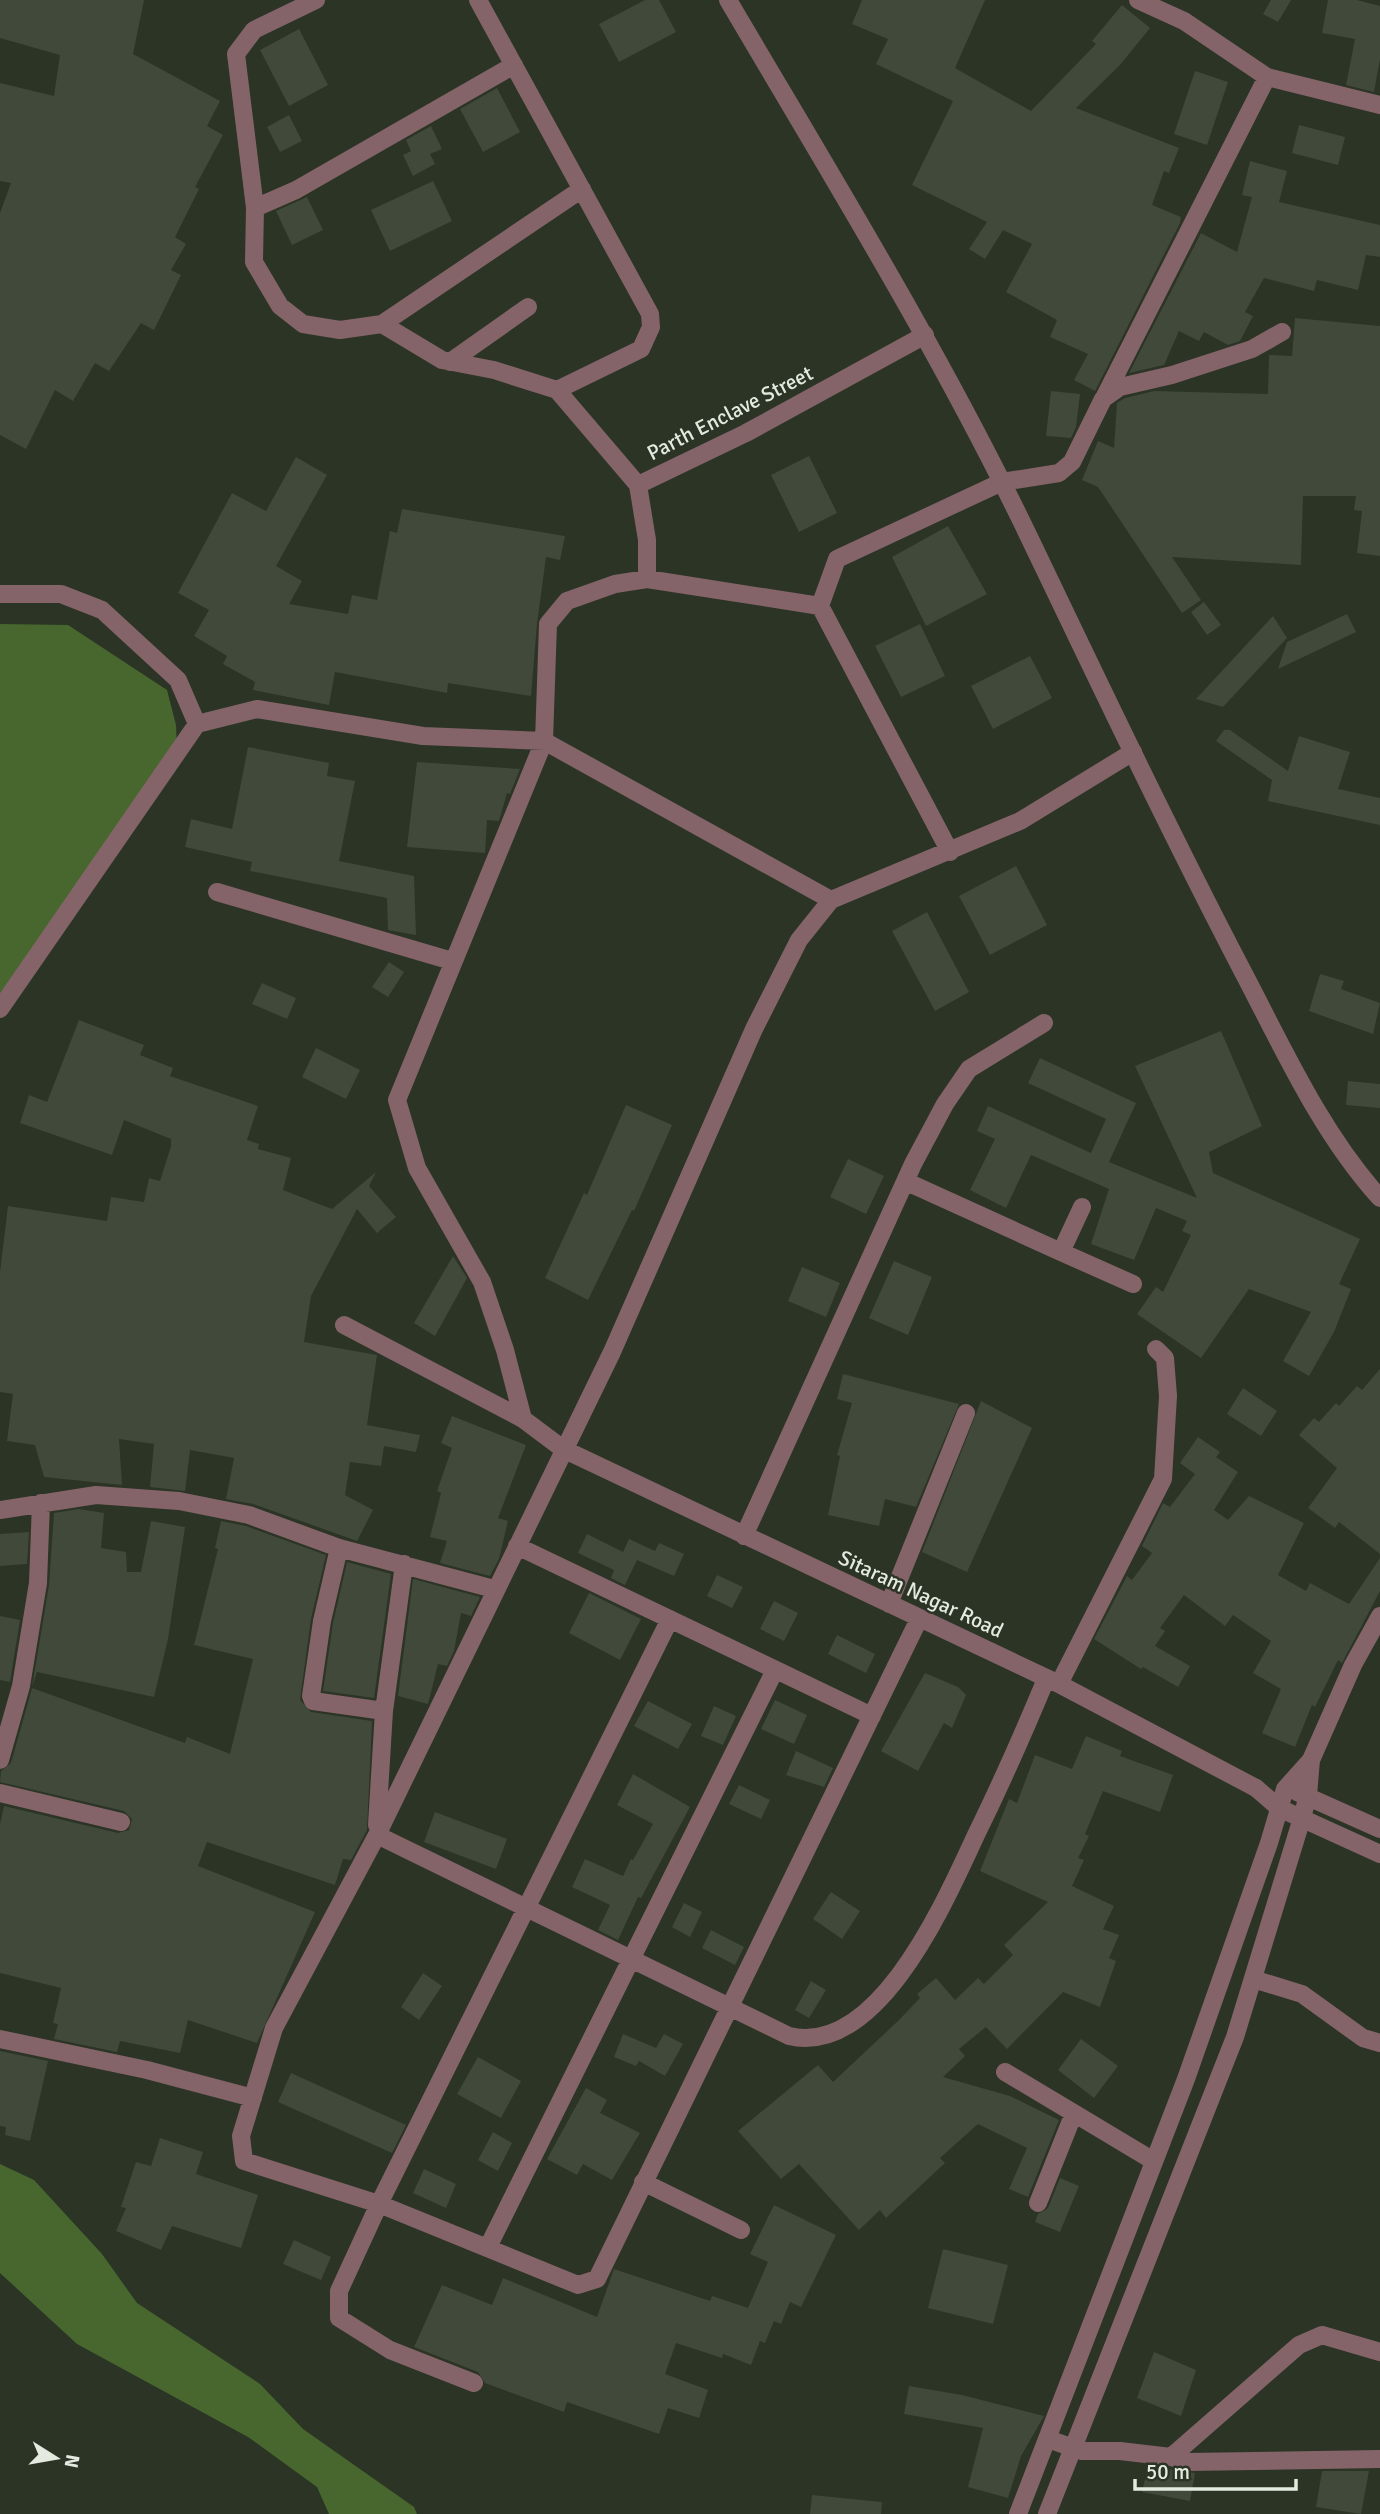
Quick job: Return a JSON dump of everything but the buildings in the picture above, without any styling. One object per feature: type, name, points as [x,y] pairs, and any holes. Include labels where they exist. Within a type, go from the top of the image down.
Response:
[{"type":"street","points":[[316,0],[254,30],[236,54],[255,208],[254,262],[279,306],[303,324],[340,330],[382,324],[582,189]]},
{"type":"street","points":[[478,0],[650,314],[651,327],[641,349],[556,390]]},
{"type":"street","points":[[728,0],[925,335],[1002,482],[1133,752],[1296,1073],[1345,1155],[1380,1198]]},
{"type":"street","points":[[1138,0],[1184,21],[1267,77],[1380,105]]},
{"type":"street","points":[[255,208],[296,190],[514,65]]},
{"type":"street","points":[[950,852],[820,606],[837,559],[1002,482],[1059,473],[1072,462],[1267,77]]},
{"type":"street","points":[[450,362],[528,307]]},
{"type":"street","points":[[382,324],[442,360],[494,370],[556,390],[638,485]]},
{"type":"street","points":[[1103,399],[1120,387],[1172,375],[1252,349],[1282,332]]},
{"type":"street","name":"Parth Enclave Street","points":[[647,579],[647,540],[638,485],[746,433],[925,335]]},
{"type":"street","points":[[523,1419],[505,1350],[482,1282],[417,1168],[397,1100],[428,1030],[452,961],[544,741],[548,624],[567,601],[615,584],[647,579],[820,606]]},
{"type":"street","points":[[0,594],[61,594],[102,610],[178,680],[197,724]]},
{"type":"street","points":[[0,1009],[197,724],[257,709],[423,736],[544,741],[831,900]]},
{"type":"street","points":[[919,1619],[597,2279],[578,2285],[379,2204],[244,2161],[241,2136],[274,2028],[377,1835],[494,1589],[612,1352],[754,1029],[799,940],[831,900],[1020,821],[1133,752]]},
{"type":"street","points":[[217,892],[452,961]]},
{"type":"street","points":[[744,1536],[913,1164],[945,1104],[969,1069],[1044,1023]]},
{"type":"street","points":[[907,1182],[1133,1284]]},
{"type":"street","points":[[1061,1252],[1082,1207]]},
{"type":"street","name":"Sitaram Nagar Road","points":[[344,1325],[523,1419],[563,1449],[1053,1682],[1256,1788]]},
{"type":"street","points":[[377,1835],[789,2036],[807,2041],[831,2035],[856,2019],[882,1995],[928,1935],[1010,1765],[1163,1479],[1168,1396],[1165,1358],[1156,1349]]},
{"type":"street","points":[[889,1604],[966,1413]]},
{"type":"street","points":[[0,1510],[96,1495],[179,1501],[249,1514],[339,1548],[494,1589]]},
{"type":"street","points":[[0,1760],[21,1686],[38,1583],[41,1503]]},
{"type":"street","points":[[517,1546],[872,1716]]},
{"type":"street","points":[[339,1548],[322,1621],[313,1701],[384,1712]]},
{"type":"street","points":[[377,1835],[384,1712],[404,1564]]},
{"type":"street","points":[[1018,2514],[1195,2052],[1285,1789],[1311,1760],[1353,1665],[1380,1616]]},
{"type":"street","points":[[474,2382],[390,2350],[339,2318],[339,2291],[379,2204],[670,1619]]},
{"type":"street","points":[[488,2247],[775,1670]]},
{"type":"street","points":[[1047,2514],[1198,2132],[1253,1979],[1302,1818],[1308,1795],[1311,1760]]},
{"type":"street","points":[[1256,1788],[1285,1789],[1308,1795],[1380,1829]]},
{"type":"street","points":[[1256,1788],[1279,1808],[1380,1854]]},
{"type":"street","points":[[0,1793],[121,1822]]},
{"type":"street","points":[[1253,1979],[1302,1994],[1363,2038],[1380,2043]]},
{"type":"street","points":[[0,2039],[147,2070],[253,2098]]},
{"type":"street","points":[[1005,2072],[1152,2160]]},
{"type":"street","points":[[1038,2203],[1074,2113]]},
{"type":"street","points":[[1168,2120],[1198,2132]]},
{"type":"street","points":[[643,2182],[741,2230]]},
{"type":"street","points":[[1171,2456],[1299,2345],[1322,2336],[1353,2347],[1380,2352]]},
{"type":"street","points":[[1048,2440],[1073,2449],[1171,2456],[1187,2462],[1380,2459]]},
{"type":"shaded area","points":[[0,624],[68,625],[167,690],[176,725],[177,747],[0,994]]},
{"type":"shaded area","points":[[0,2164],[34,2180],[102,2254],[137,2303],[260,2384],[303,2429],[414,2507],[417,2514],[329,2514],[317,2487],[248,2437],[77,2344],[0,2273]]}]
